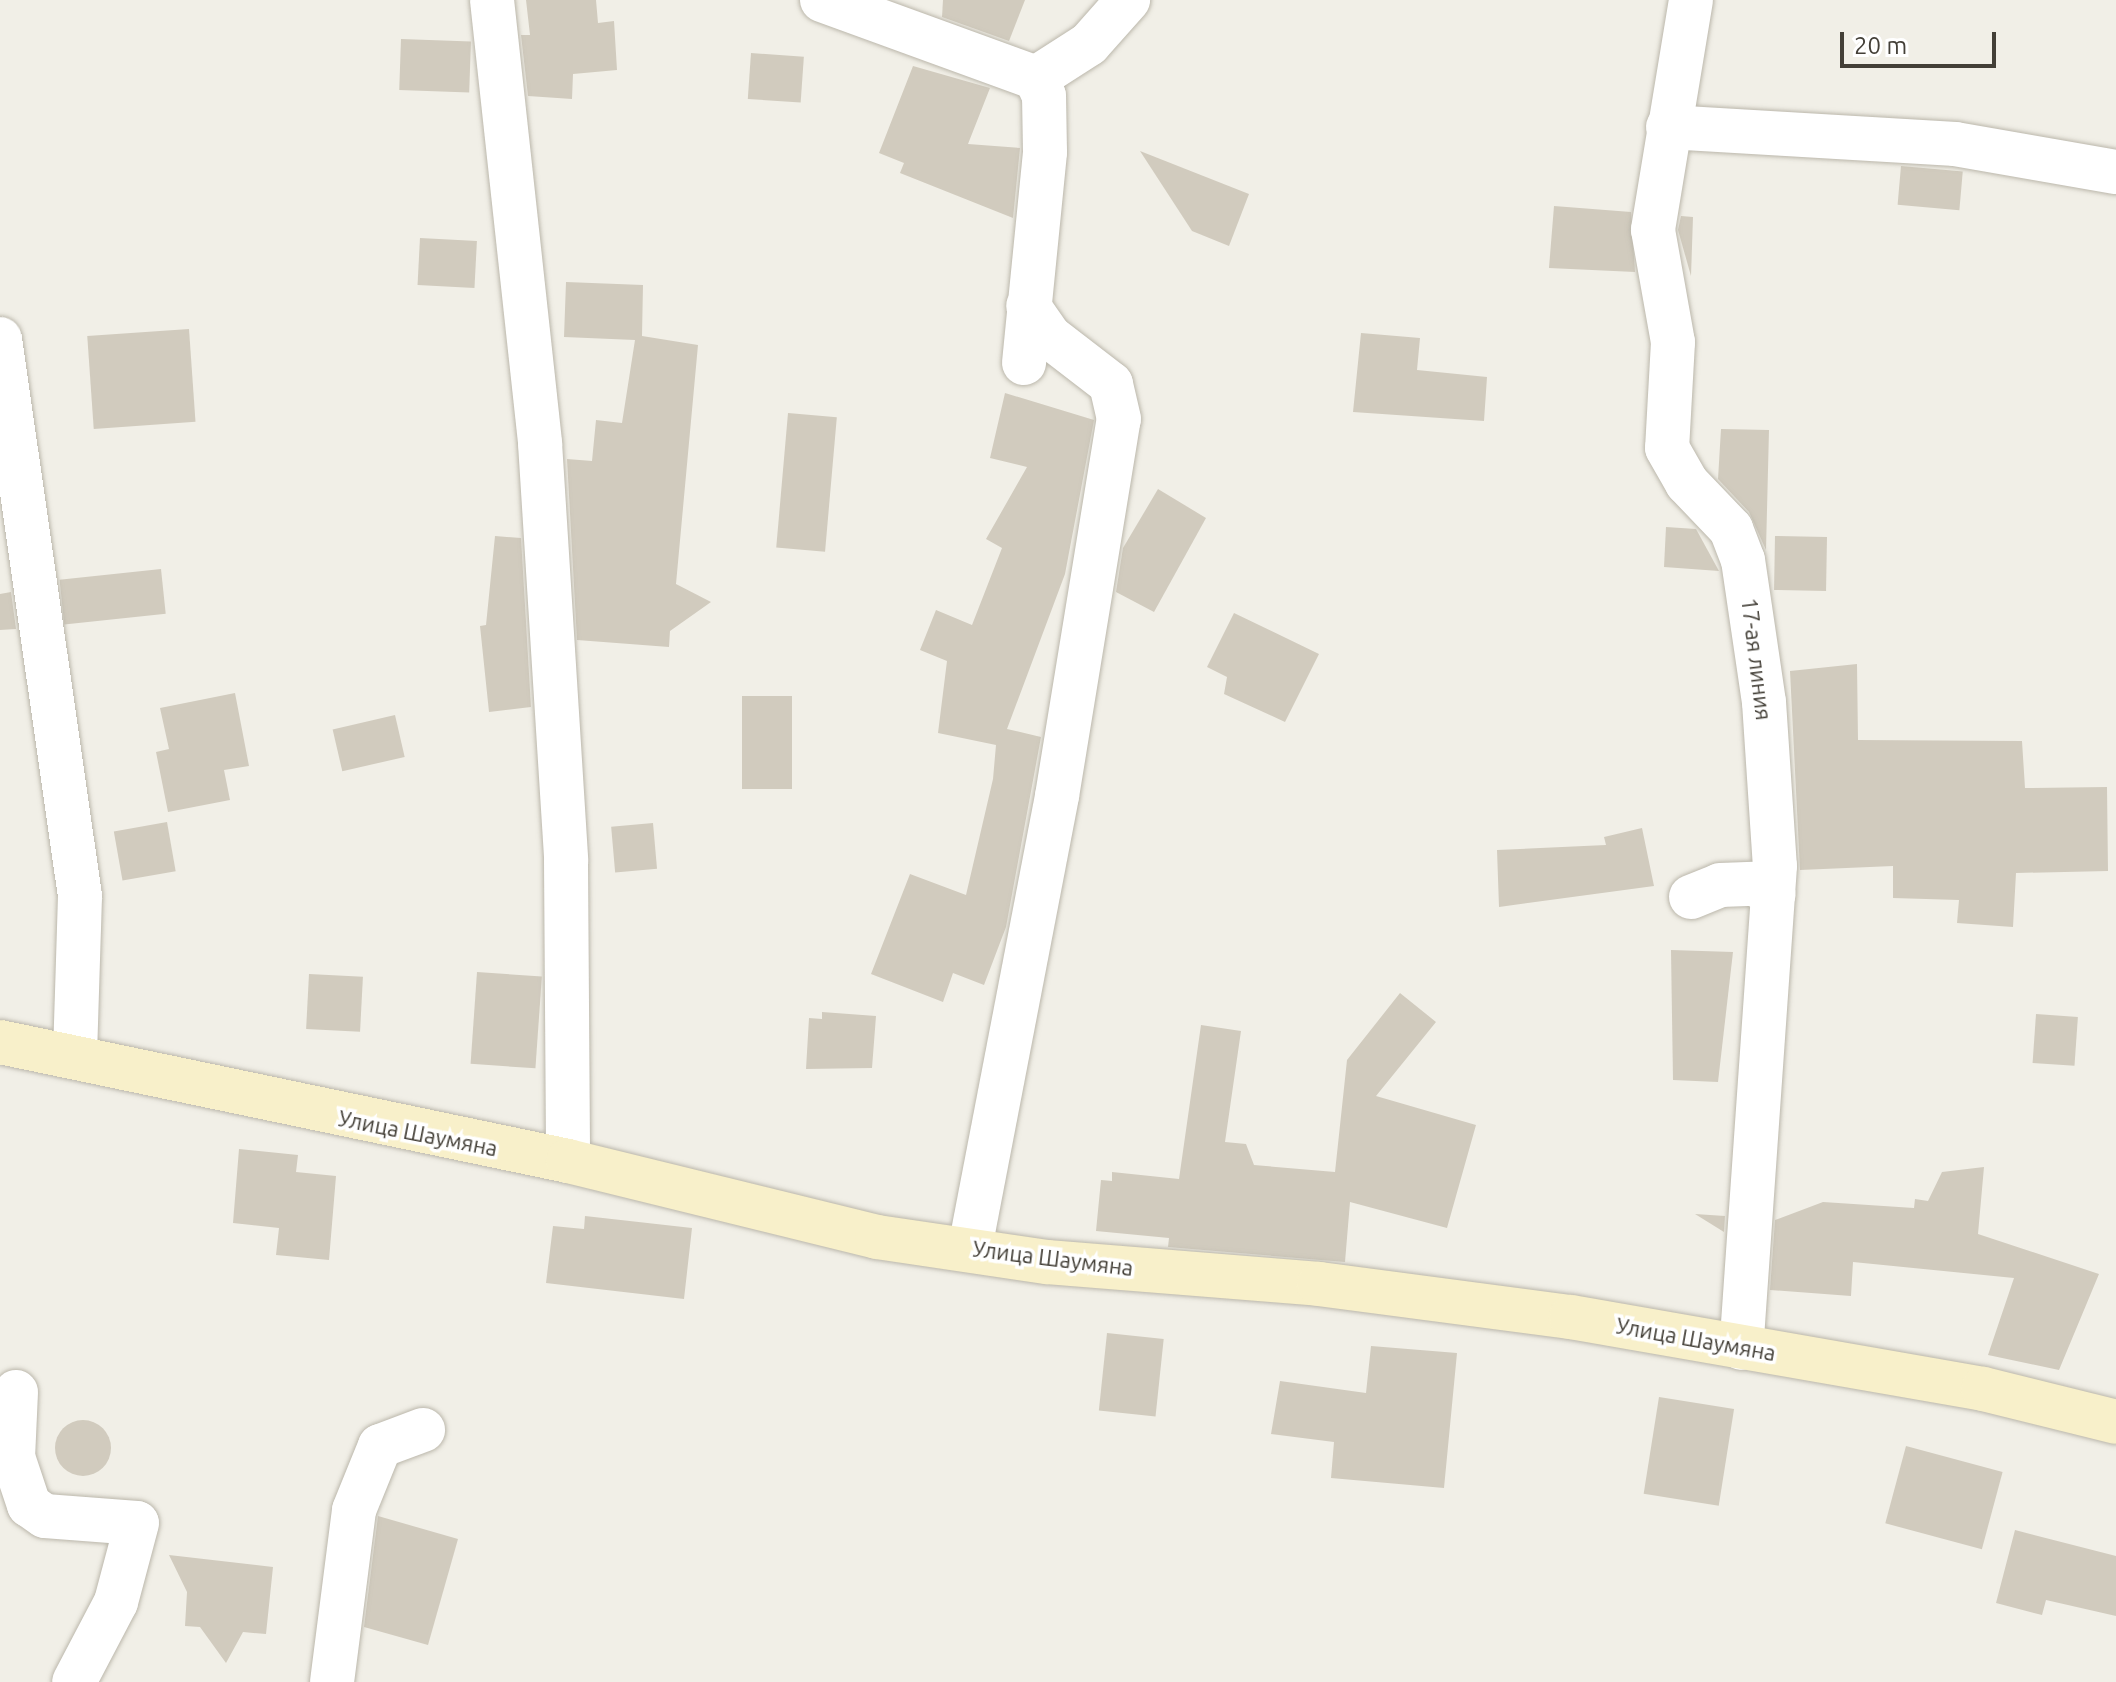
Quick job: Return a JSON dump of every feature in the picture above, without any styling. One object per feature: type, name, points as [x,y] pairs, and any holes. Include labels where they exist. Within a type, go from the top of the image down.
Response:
[{"type":"street","points":[[492,0],[542,474],[569,939],[568,1161]]},
{"type":"street","points":[[822,0],[1036,78],[1044,96],[1045,152],[1024,363]]},
{"type":"street","points":[[1036,78],[1089,44],[1128,0]]},
{"type":"street","name":"17-ая линия","points":[[1691,0],[1653,230],[1673,342],[1667,448],[1687,483],[1731,529],[1743,560],[1764,702],[1774,894],[1741,1348]]},
{"type":"street","points":[[1668,127],[1955,144],[2116,172]]},
{"type":"street","points":[[970,1248],[1057,796],[1119,419],[1111,384],[1050,337],[1028,306]]},
{"type":"street","points":[[0,339],[80,896],[75,1055]]},
{"type":"street","points":[[1691,897],[1720,885],[1754,884],[1774,894]]},
{"type":"street","name":"Улица Шаумяна","points":[[0,1042],[75,1055],[307,1112],[568,1161],[877,1237],[1571,1317],[1983,1389],[2116,1422]]},
{"type":"street","points":[[16,1392],[13,1457],[29,1505],[45,1516],[137,1523],[116,1602],[74,1682]]},
{"type":"street","points":[[332,1682],[354,1510],[380,1446],[423,1430]]},
{"type":"building","points":[[526,0],[596,0],[598,23],[614,21],[617,70],[573,74],[572,99],[528,96],[521,35],[530,35]]},
{"type":"building","points":[[943,0],[1025,0],[1009,41],[942,17]]},
{"type":"building","points":[[401,39],[471,41],[469,92],[399,90]]},
{"type":"building","points":[[751,53],[804,57],[801,103],[748,99]]},
{"type":"building","points":[[913,66],[990,88],[968,144],[1020,148],[1013,218],[900,173],[904,163],[879,153]]},
{"type":"building","points":[[1140,151],[1249,194],[1229,246],[1192,231]]},
{"type":"building","points":[[1901,166],[1963,171],[1959,210],[1898,205]]},
{"type":"building","points":[[1554,206],[1631,212],[1635,272],[1549,268]]},
{"type":"building","points":[[1681,216],[1693,217],[1691,276],[1678,230]]},
{"type":"building","points":[[420,238],[477,241],[474,288],[418,285]]},
{"type":"building","points":[[566,282],[643,285],[642,336],[698,345],[676,584],[711,602],[670,631],[669,647],[577,640],[567,459],[592,461],[596,420],[622,423],[635,340],[564,337]]},
{"type":"building","points":[[189,329],[195,422],[94,429],[87,336]]},
{"type":"building","points":[[1361,333],[1420,338],[1417,370],[1487,377],[1484,421],[1353,412]]},
{"type":"building","points":[[1005,393],[1094,420],[1065,574],[1007,729],[1041,737],[1006,927],[984,985],[953,973],[943,1002],[871,974],[910,874],[966,895],[993,779],[996,745],[938,733],[947,661],[920,650],[936,610],[972,625],[1002,548],[986,539],[1027,467],[990,458]]},
{"type":"building","points":[[788,413],[837,417],[825,552],[776,547]]},
{"type":"building","points":[[1721,429],[1769,430],[1766,550],[1749,512],[1718,479]]},
{"type":"building","points":[[1158,489],[1206,518],[1154,612],[1116,592],[1123,548]]},
{"type":"building","points":[[1666,527],[1696,529],[1719,571],[1664,567]]},
{"type":"building","points":[[495,536],[521,538],[531,707],[489,712],[480,626],[486,625]]},
{"type":"building","points":[[1775,536],[1827,537],[1826,591],[1774,590]]},
{"type":"building","points":[[161,569],[166,614],[64,624],[60,580]]},
{"type":"building","points":[[11,592],[16,629],[0,630],[0,594]]},
{"type":"building","points":[[1234,613],[1319,654],[1285,722],[1224,694],[1227,677],[1207,667]]},
{"type":"building","points":[[1857,664],[1858,740],[2022,741],[2025,788],[2107,787],[2108,871],[2016,873],[2013,927],[1957,923],[1959,900],[1893,898],[1893,866],[1800,870],[1790,671]]},
{"type":"building","points":[[235,693],[249,766],[224,770],[230,800],[168,812],[156,752],[169,749],[160,708]]},
{"type":"building","points":[[742,696],[792,696],[792,789],[742,789]]},
{"type":"building","points":[[395,715],[405,757],[342,771],[333,729]]},
{"type":"building","points":[[167,822],[176,871],[123,881],[114,831]]},
{"type":"building","points":[[653,823],[657,869],[615,872],[611,827]]},
{"type":"building","points":[[1642,828],[1654,886],[1499,907],[1497,850],[1606,845],[1604,837]]},
{"type":"building","points":[[1671,950],[1733,952],[1718,1082],[1673,1080]]},
{"type":"building","points":[[477,972],[542,977],[535,1068],[471,1064]]},
{"type":"building","points":[[309,974],[363,977],[360,1032],[306,1029]]},
{"type":"building","points":[[1400,993],[1436,1022],[1376,1096],[1476,1125],[1447,1228],[1350,1202],[1345,1262],[1168,1247],[1169,1238],[1096,1231],[1101,1180],[1112,1181],[1112,1172],[1179,1179],[1201,1025],[1241,1031],[1225,1142],[1246,1144],[1254,1165],[1335,1172],[1347,1060]]},
{"type":"building","points":[[822,1012],[876,1016],[872,1068],[806,1069],[809,1018],[822,1019]]},
{"type":"building","points":[[2036,1014],[2078,1017],[2074,1066],[2033,1063]]},
{"type":"building","points":[[239,1149],[298,1155],[296,1172],[336,1176],[329,1260],[276,1255],[279,1228],[233,1223]]},
{"type":"building","points":[[1984,1167],[1978,1234],[2099,1274],[2059,1370],[1988,1355],[2014,1278],[1853,1262],[1851,1296],[1770,1290],[1775,1220],[1823,1202],[1914,1208],[1915,1199],[1928,1201],[1942,1172]]},
{"type":"building","points":[[1695,1214],[1725,1216],[1724,1232]]},
{"type":"building","points":[[585,1216],[692,1228],[684,1299],[546,1283],[553,1226],[584,1229]]},
{"type":"building","points":[[1107,1333],[1164,1339],[1156,1417],[1099,1411]]},
{"type":"building","points":[[1371,1346],[1457,1353],[1444,1488],[1331,1478],[1334,1442],[1271,1434],[1280,1381],[1366,1393]]},
{"type":"building","points":[[1659,1397],[1734,1409],[1719,1506],[1644,1494]]},
{"type":"building","points":[[83,1420],[103,1428],[111,1448],[103,1468],[83,1476],[63,1468],[55,1448],[63,1428]]},
{"type":"building","points":[[1906,1446],[2003,1472],[1982,1549],[1885,1523]]},
{"type":"building","points":[[378,1516],[458,1539],[428,1645],[364,1627]]},
{"type":"building","points":[[2015,1530],[2116,1556],[2116,1616],[2046,1600],[2042,1615],[1996,1603]]},
{"type":"building","points":[[169,1555],[273,1567],[266,1634],[243,1632],[226,1663],[200,1627],[185,1626],[187,1592]]}]
